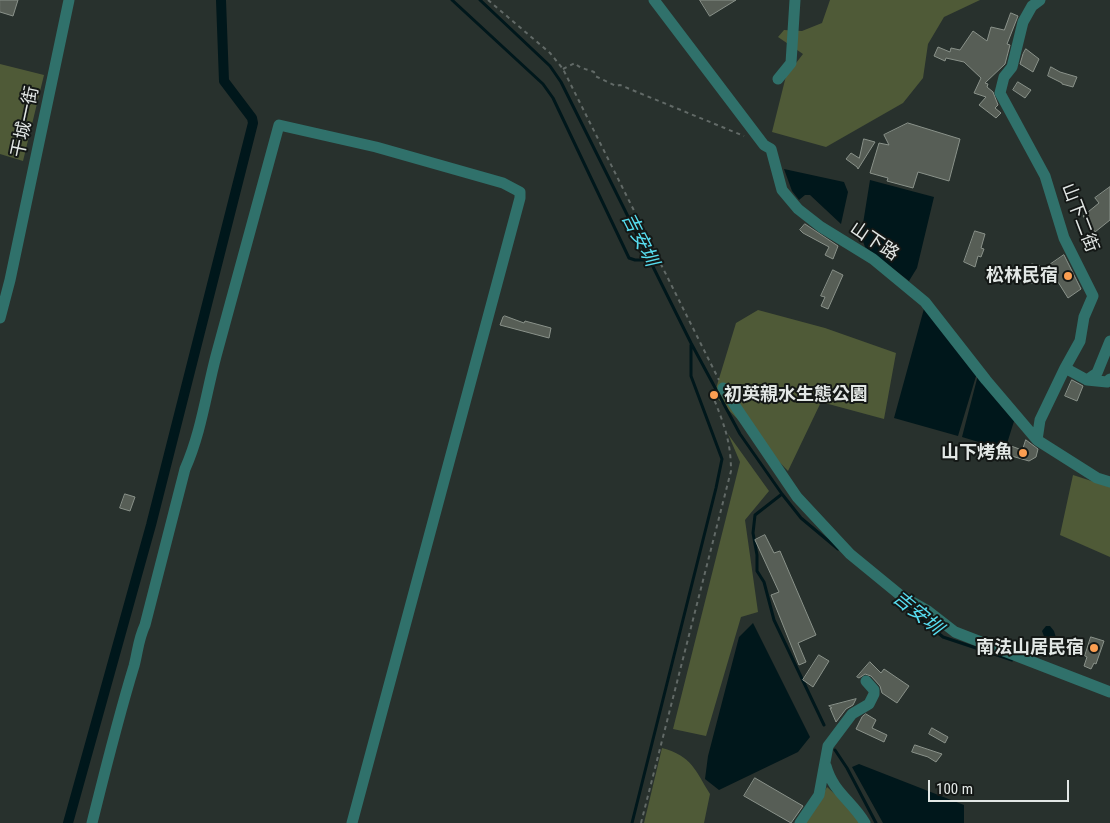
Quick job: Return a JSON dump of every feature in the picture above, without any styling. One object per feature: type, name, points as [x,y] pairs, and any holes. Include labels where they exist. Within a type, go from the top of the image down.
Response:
[{"type":"street","name":"干城一街","points":[[0,318],[5,279],[69,0]]},
{"type":"street","name":"山下路","points":[[654,0],[764,145],[771,149],[782,190],[787,197],[821,227],[873,259],[925,302],[986,380],[1037,440],[1097,478],[1110,482]]},
{"type":"street","points":[[778,79],[791,63],[795,0]]},
{"type":"street","name":"山下二街","points":[[1037,440],[1040,420],[1080,341],[1084,317],[1093,296],[1064,238],[1045,176],[1000,94],[1004,77],[1012,67],[1023,22],[1032,6],[1040,0]]},
{"type":"street","points":[[92,823],[137,655],[139,640],[145,626],[185,469],[200,425],[210,380],[279,125],[385,150],[503,183],[520,192],[518,208],[352,823]]},
{"type":"street","points":[[1088,380],[1097,372],[1110,341]]},
{"type":"street","points":[[1065,368],[1088,380],[1106,382],[1110,380]]},
{"type":"street","points":[[723,388],[797,497],[850,554],[900,595],[928,611],[955,632],[1110,692]]},
{"type":"street","points":[[800,823],[820,795],[828,746],[852,714],[869,704],[874,694],[874,690],[866,681]]},
{"type":"street","points":[[826,753],[826,766],[829,777],[841,795],[858,811],[865,823]]},
{"type":"path","points":[[488,0],[550,53],[563,69],[723,388]]},
{"type":"path","points":[[563,69],[575,63],[580,68],[586,68],[594,72],[595,76],[616,86],[620,85],[747,138]]},
{"type":"path","points":[[641,823],[731,471],[728,434],[712,394]]},
{"type":"green space","points":[[830,0],[980,0],[944,17],[928,44],[923,78],[903,103],[826,147],[772,132],[786,76],[803,54],[778,37],[784,30],[802,31],[822,23]]},
{"type":"green space","points":[[0,64],[44,75],[23,161],[0,154]]},
{"type":"green space","points":[[758,310],[825,328],[896,353],[884,419],[821,402],[788,471],[714,395],[736,323]]},
{"type":"green space","points":[[728,434],[769,491],[745,520],[758,612],[741,617],[706,736],[673,729],[740,462]]},
{"type":"green space","points":[[1073,475],[1110,487],[1110,557],[1060,535]]},
{"type":"green space","points":[[662,748],[680,755],[692,765],[710,794],[704,823],[644,823]]},
{"type":"green space","points":[[827,787],[867,823],[805,823]]},
{"type":"water","points":[[784,169],[844,182],[848,192],[841,224],[810,195],[805,195],[799,200],[792,191]]},
{"type":"water","points":[[870,180],[934,197],[917,268],[909,281],[865,247],[861,236]]},
{"type":"water","points":[[925,305],[977,373],[958,436],[894,418]]},
{"type":"water","points":[[978,375],[1015,418],[1005,450],[962,437]]},
{"type":"water","points":[[753,623],[810,737],[798,752],[719,790],[705,779],[708,756],[739,637]]},
{"type":"water","points":[[1046,626],[1050,626],[1054,631],[1057,641],[1052,644],[1051,649],[1048,647],[1042,631]]},
{"type":"water","points":[[859,764],[964,805],[964,823],[883,823],[852,767]]},
{"type":"building","points":[[0,0],[18,0],[13,16],[0,12]]},
{"type":"building","points":[[700,0],[736,0],[710,16]]},
{"type":"building","points":[[1011,13],[1018,16],[1007,44],[1010,45],[1005,64],[985,83],[988,84],[987,87],[993,92],[998,105],[995,108],[1001,113],[996,118],[979,105],[986,97],[974,93],[981,78],[964,62],[946,58],[945,61],[934,56],[938,47],[950,52],[951,48],[960,50],[973,31],[987,41],[991,27],[1004,30]]},
{"type":"building","points":[[1026,49],[1039,59],[1033,72],[1020,64]]},
{"type":"building","points":[[1051,67],[1077,77],[1073,87],[1062,84],[1048,76]]},
{"type":"building","points":[[1018,82],[1031,90],[1025,98],[1013,90]]},
{"type":"building","points":[[908,123],[960,139],[949,181],[918,172],[913,188],[887,181],[888,178],[870,173],[879,143],[889,145],[884,135]]},
{"type":"building","points":[[864,139],[875,142],[858,169],[846,159],[851,153],[859,158]]},
{"type":"building","points":[[1110,187],[1110,220],[1095,232],[1083,216],[1099,203],[1095,198]]},
{"type":"building","points":[[805,224],[838,246],[833,259],[825,255],[829,247],[800,230]]},
{"type":"building","points":[[975,231],[985,234],[981,248],[984,249],[981,257],[978,256],[975,267],[964,262]]},
{"type":"building","name":"松林民宿","points":[[1064,255],[1081,289],[1068,298],[1048,266]]},
{"type":"building","points":[[1032,264],[1040,266],[1035,284],[1027,282]]},
{"type":"building","points":[[833,270],[843,275],[828,309],[821,306],[825,297],[821,296]]},
{"type":"building","points":[[505,316],[524,323],[525,321],[551,328],[549,338],[500,325]]},
{"type":"building","points":[[1072,380],[1083,386],[1077,401],[1065,396]]},
{"type":"building","name":"山下烤魚","points":[[1026,440],[1038,449],[1036,457],[1029,461],[1008,455],[1011,446],[1022,450]]},
{"type":"building","points":[[125,494],[135,497],[130,511],[120,508]]},
{"type":"building","points":[[765,535],[774,553],[780,551],[816,635],[798,643],[806,662],[799,665],[771,595],[779,592],[755,540]]},
{"type":"building","name":"南法山居民宿","points":[[1091,637],[1104,641],[1096,664],[1094,663],[1091,669],[1084,666]]},
{"type":"building","points":[[819,655],[829,661],[813,687],[803,680]]},
{"type":"building","points":[[870,662],[881,673],[884,669],[909,686],[897,703],[882,693],[880,686],[871,676],[865,674],[859,678],[857,677]]},
{"type":"building","points":[[856,699],[853,705],[846,709],[836,722],[830,708],[832,708],[829,706]]},
{"type":"building","points":[[866,714],[876,720],[872,728],[887,735],[884,742],[856,729],[862,717]]},
{"type":"building","points":[[932,728],[948,737],[945,743],[929,734]]},
{"type":"building","points":[[915,745],[942,754],[936,762],[928,757],[912,752]]},
{"type":"building","points":[[755,778],[803,806],[791,823],[744,796]]},
{"type":"waterway","points":[[68,823],[151,525],[253,123],[252,118],[224,81],[221,0]]},
{"type":"waterway","points":[[452,0],[543,84],[553,98],[629,258],[649,260]]},
{"type":"waterway","name":"吉安圳","points":[[480,0],[550,66],[561,82],[691,343],[740,434],[801,518],[838,549]]},
{"type":"waterway","points":[[632,823],[722,459],[691,376],[691,345]]},
{"type":"waterway","name":"吉安圳","points":[[782,494],[755,515],[753,533],[757,555],[757,571],[764,582],[774,620],[824,725]]},
{"type":"waterway","name":"吉安圳","points":[[900,601],[943,637],[1012,660]]},
{"type":"waterway","name":"吉安圳","points":[[835,750],[847,768],[876,823]]},
{"type":"place","name":"松林民宿","points":[[1068,276]]},
{"type":"place","name":"初英親水生態公園","points":[[714,395]]},
{"type":"place","name":"山下烤魚","points":[[1023,453]]},
{"type":"place","name":"南法山居民宿","points":[[1094,648]]}]
